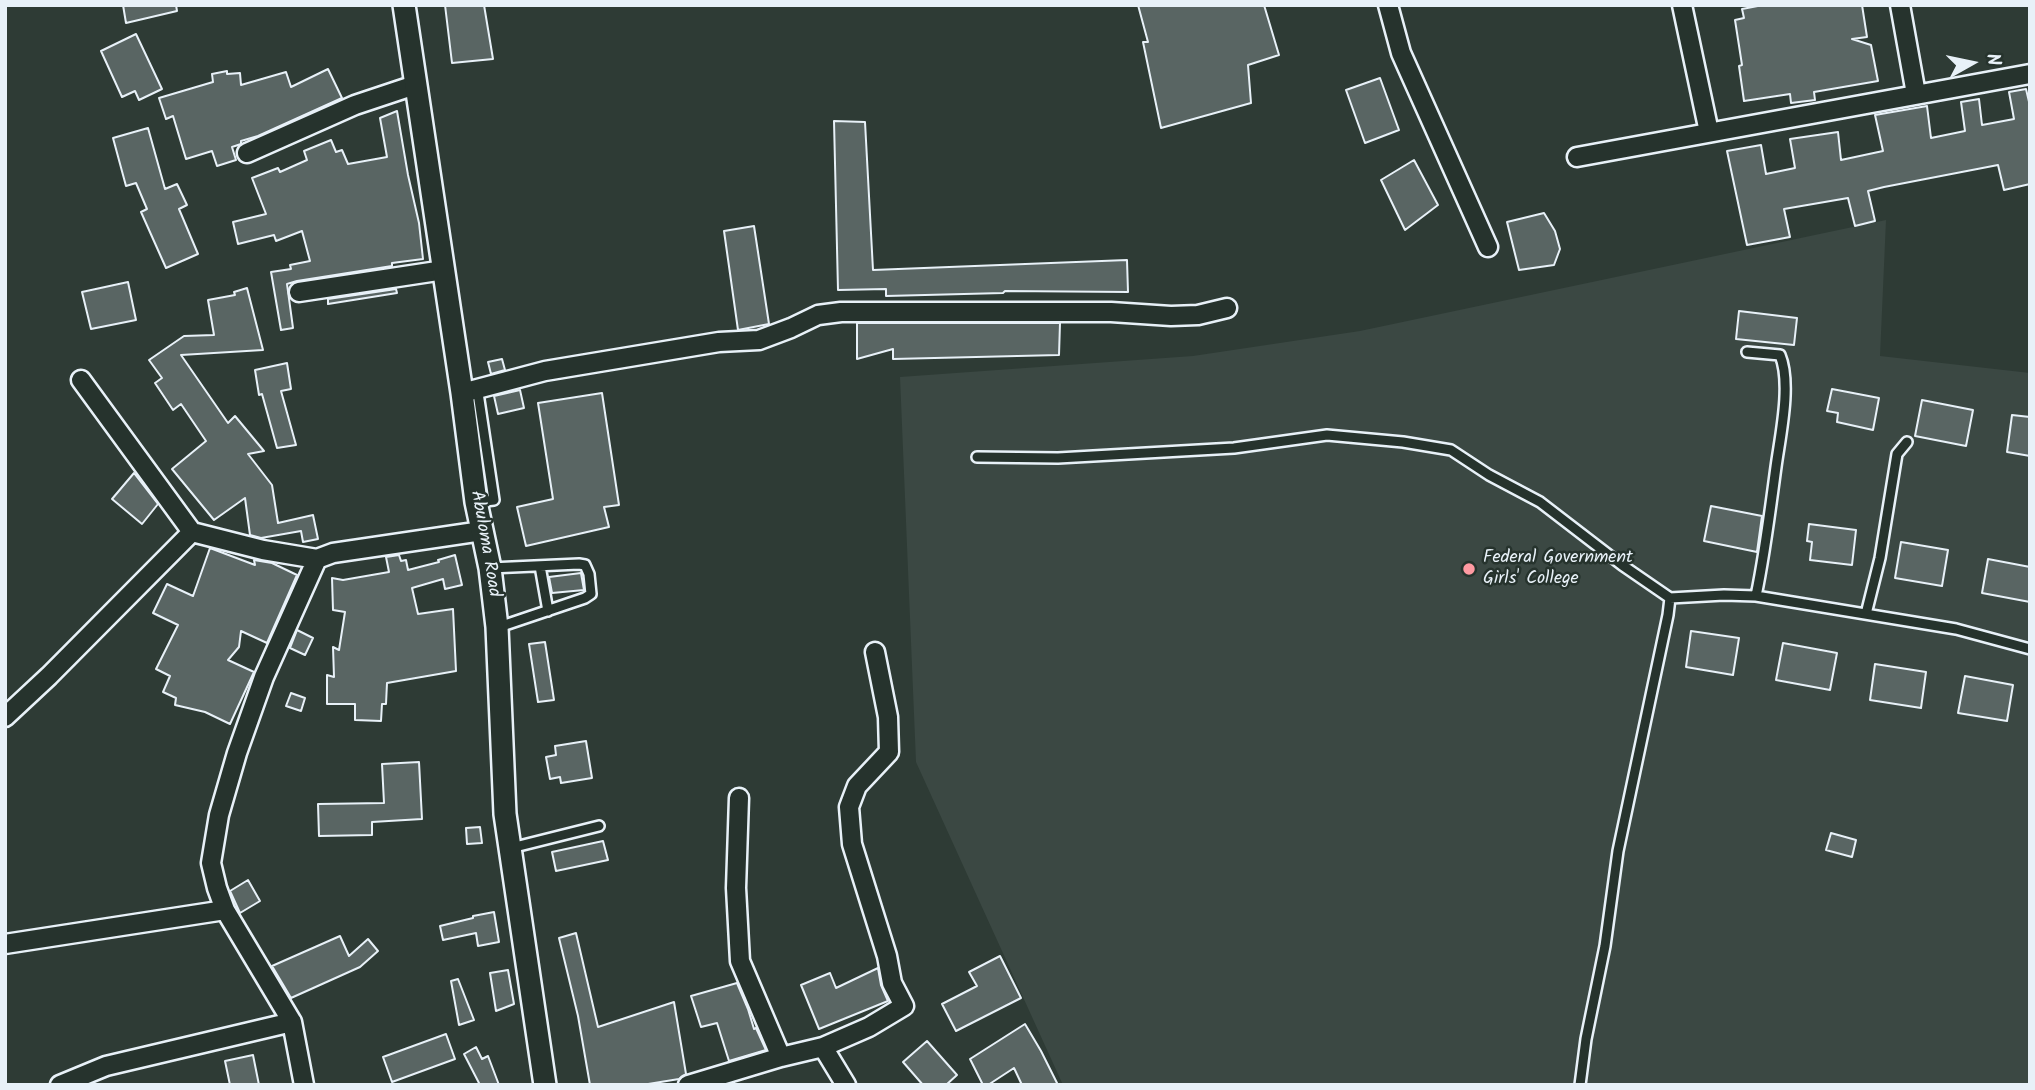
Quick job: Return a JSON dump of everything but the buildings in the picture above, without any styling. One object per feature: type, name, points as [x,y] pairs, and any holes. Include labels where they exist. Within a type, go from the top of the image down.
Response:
[{"type":"street","name":"Abuloma Road","points":[[404,5],[444,270],[470,393],[476,502],[490,568],[497,627],[505,814],[545,1085]]},
{"type":"street","points":[[1388,5],[1401,53],[1488,247]]},
{"type":"street","points":[[1682,5],[1709,132]]},
{"type":"street","points":[[1900,5],[1916,94]]},
{"type":"street","points":[[1577,157],[2030,74]]},
{"type":"street","points":[[247,153],[355,105],[415,85]]},
{"type":"street","points":[[299,292],[444,270]]},
{"type":"street","points":[[470,393],[545,371],[719,342],[760,340],[818,315],[841,312],[1111,312],[1171,316],[1227,308]]},
{"type":"street","points":[[81,380],[192,531],[263,550],[317,559],[333,552],[482,531]]},
{"type":"street","points":[[5,717],[192,531]]},
{"type":"street","points":[[303,1085],[292,1022],[225,910],[211,863],[219,815],[237,753],[264,677],[317,559]]},
{"type":"street","points":[[688,1085],[823,1047],[869,1027],[904,1006],[892,983],[887,956],[852,844],[849,807],[857,786],[889,752],[888,717],[875,652]]},
{"type":"street","points":[[739,798],[736,888],[740,961],[781,1057]]},
{"type":"street","points":[[5,944],[225,910]]},
{"type":"street","points":[[60,1085],[106,1066],[292,1022]]},
{"type":"street","points":[[823,1047],[846,1085]]},
{"type":"lane","points":[[1747,352],[1780,355],[1783,364],[1784,403],[1766,548],[1756,596]]},
{"type":"lane","points":[[976,457],[1058,458],[1234,448],[1327,435],[1403,442],[1451,450],[1489,475],[1541,502],[1622,565],[1670,598],[1756,596],[1956,629],[2030,649]]},
{"type":"lane","points":[[1866,614],[1880,558],[1897,454],[1907,442]]},
{"type":"lane","points":[[490,568],[585,565],[589,574],[589,596],[497,627]]},
{"type":"lane","points":[[541,566],[548,611]]},
{"type":"lane","points":[[1580,1085],[1605,947],[1618,851],[1670,598]]},
{"type":"lane","points":[[511,848],[599,826]]},
{"type":"shaded area","name":"Federal Government Girls' College","points":[[1886,220],[1880,356],[2030,373],[2030,1085],[1063,1085],[916,762],[900,377],[1193,356],[1360,331]]},
{"type":"place","name":"Federal Government Girls' College","points":[[1469,569]]}]
